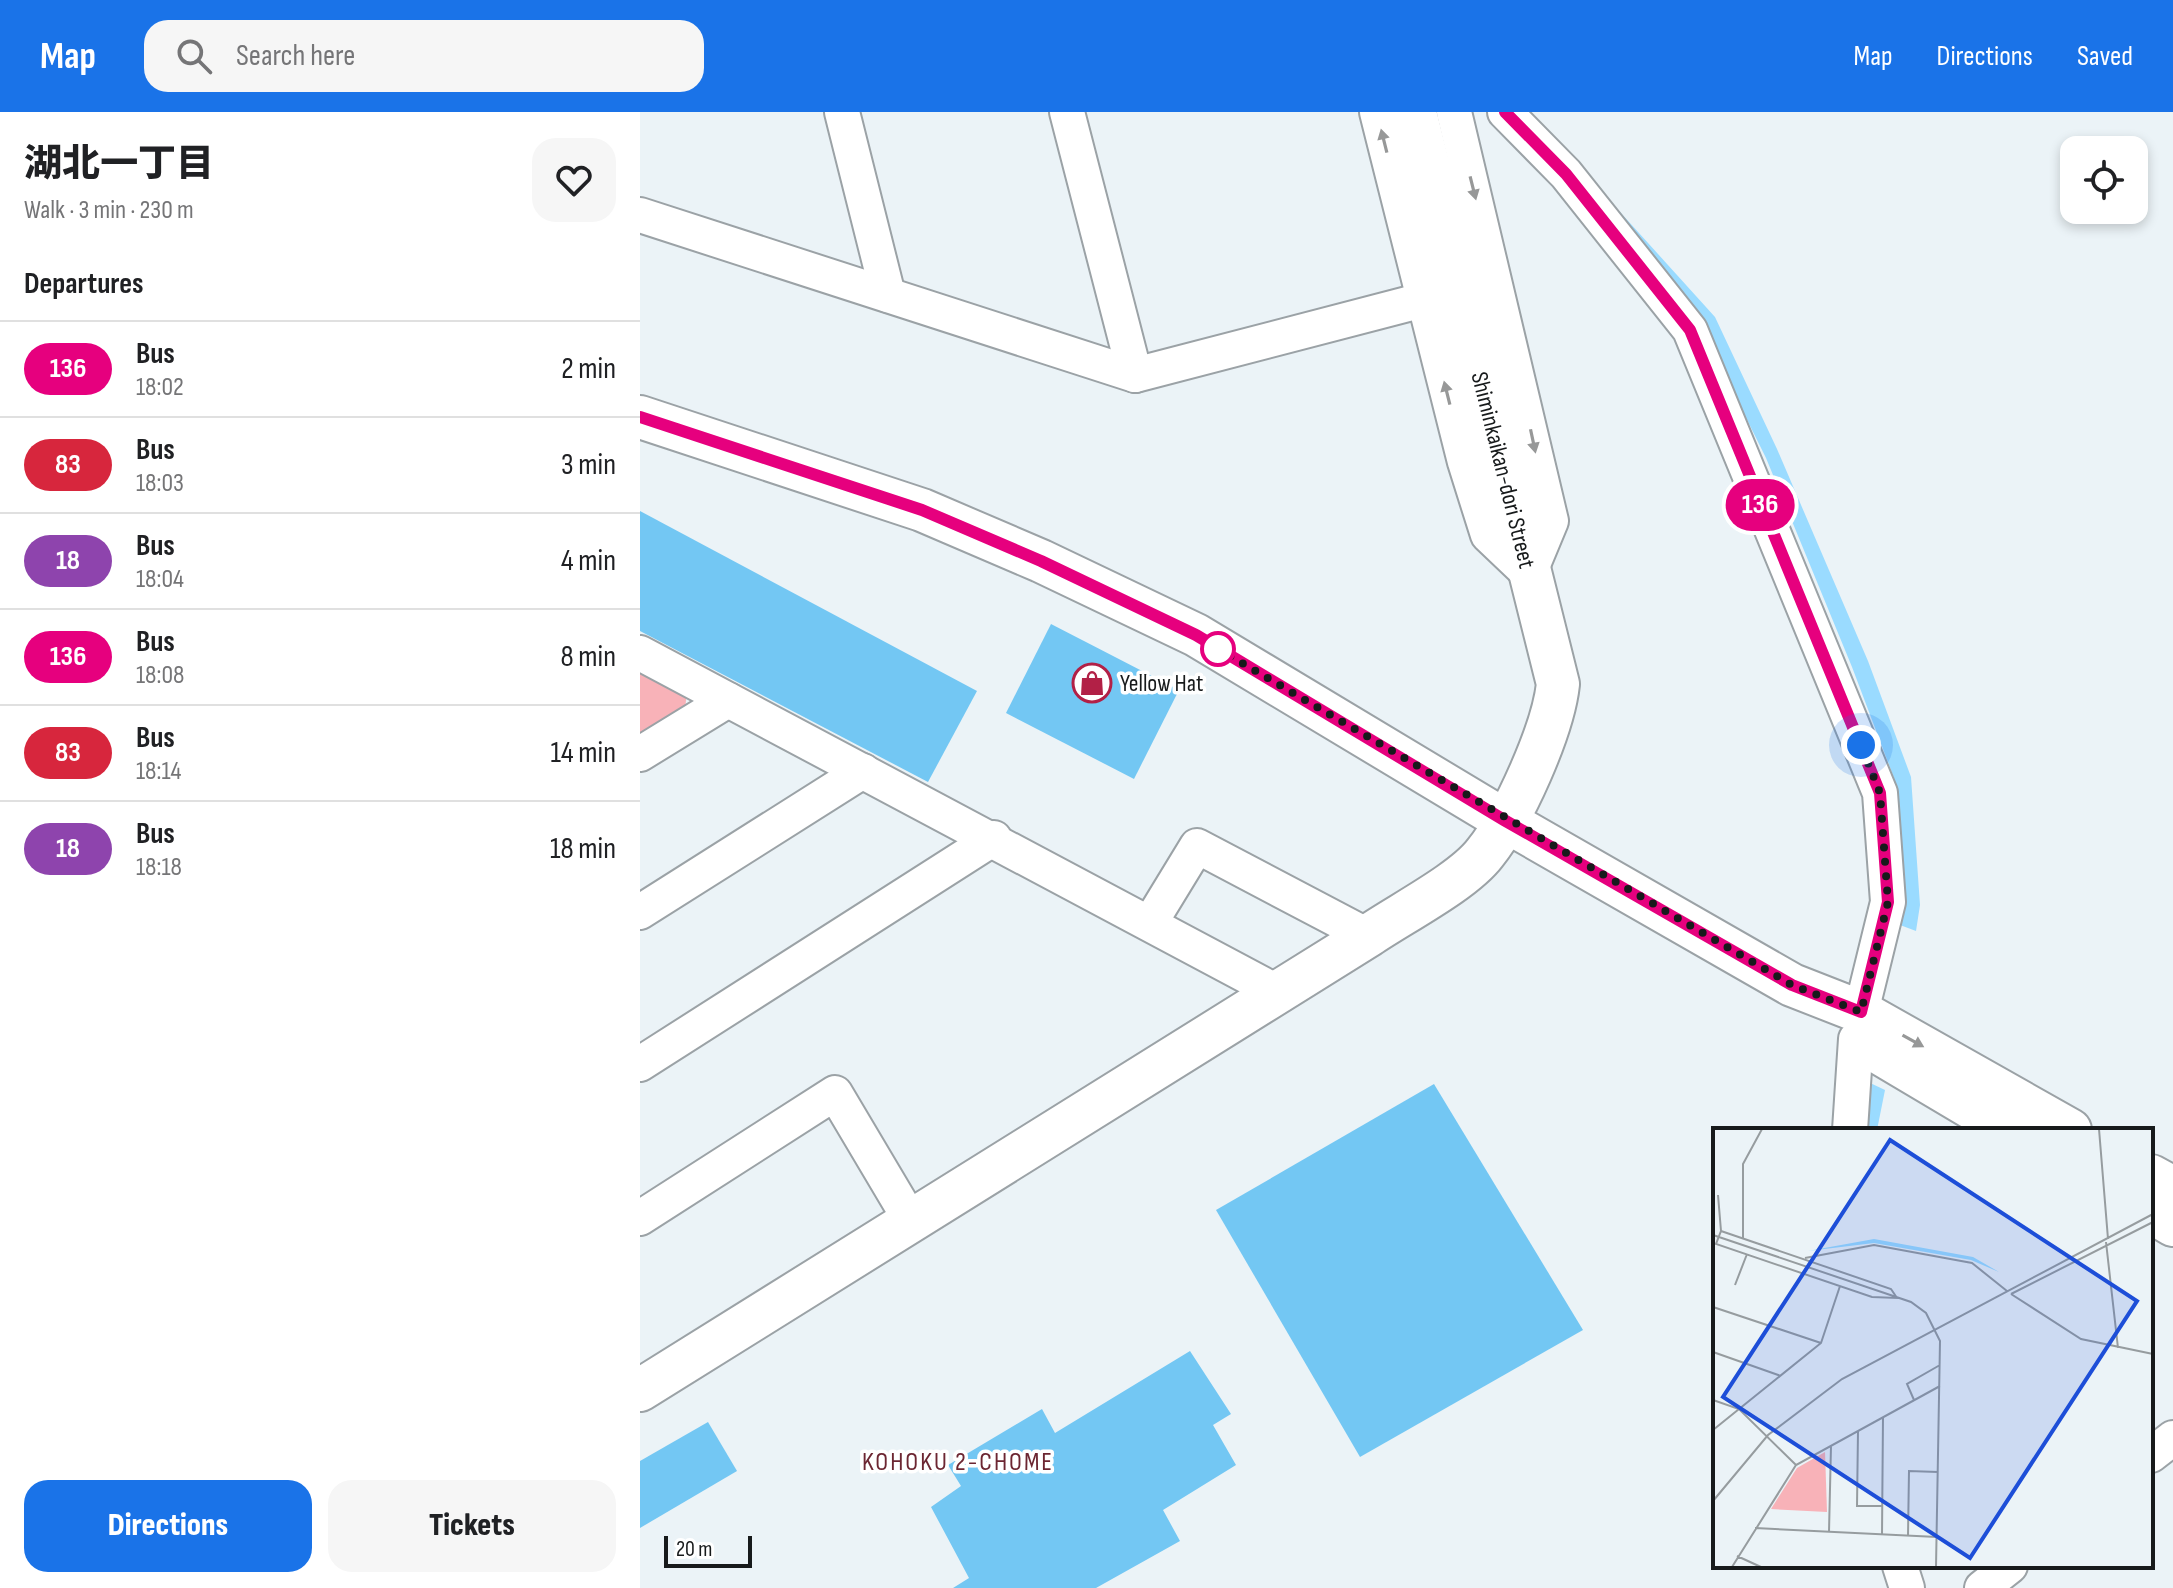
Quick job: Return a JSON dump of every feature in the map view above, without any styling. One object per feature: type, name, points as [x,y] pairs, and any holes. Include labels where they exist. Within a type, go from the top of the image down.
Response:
[{"type":"street","points":[[842,112],[888,295]]},
{"type":"street","points":[[1067,112],[1135,375]]},
{"type":"street","points":[[1377,112],[1465,462],[1488,535],[1529,574],[1551,521],[1454,112]]},
{"type":"street","name":"Shiminkaikan-dori Street","points":[[640,1390],[1368,936],[1467,870],[1485,854],[1546,738],[1558,684],[1415,112]]},
{"type":"street","points":[[1505,112],[1566,174],[1690,330],[1880,793],[1888,902],[1858,1026],[1850,1128]]},
{"type":"street","points":[[640,215],[1135,375],[1423,300]]},
{"type":"street","points":[[640,417],[922,510],[1041,561],[1196,635],[1504,820],[1792,985],[1858,1026],[2006,1128]]},
{"type":"street","points":[[640,653],[994,838],[1277,992]]},
{"type":"street","points":[[640,754],[728,700]]},
{"type":"street","points":[[640,912],[863,771]]},
{"type":"street","points":[[640,1064],[994,838]]},
{"type":"street","points":[[1150,923],[1197,846],[1368,936]]},
{"type":"street","points":[[1858,1026],[2066,1128]]},
{"type":"street","points":[[640,1218],[835,1093],[911,1221]]},
{"type":"street","points":[[2153,1177],[2173,1188]]},
{"type":"street","points":[[2153,1213],[2173,1225]]},
{"type":"street","points":[[2153,1453],[2173,1438]]},
{"type":"street","points":[[1901,1568],[1907,1588]]},
{"type":"street","points":[[1982,1588],[2007,1568]]},
{"type":"shaded area","points":[[640,666],[687,691],[685,710],[640,737]]},
{"type":"water","points":[[1591,180],[1715,317],[1777,449],[1868,661],[1911,777],[1920,905],[1916,931],[1900,925],[1902,902],[1894,778],[1766,458],[1700,325]]},
{"type":"water","points":[[1866,1081],[1885,1090],[1877,1128],[1859,1128]]},
{"type":"building","points":[[640,511],[977,691],[928,782],[640,631]]},
{"type":"building","points":[[1051,624],[1179,690],[1134,779],[1006,713]]},
{"type":"building","points":[[1434,1084],[1583,1330],[1360,1457],[1216,1210]]},
{"type":"building","points":[[1190,1351],[1231,1414],[1213,1425],[1236,1465],[1163,1510],[1180,1541],[1096,1588],[953,1588],[969,1578],[931,1507],[961,1486],[948,1465],[1042,1409],[1055,1433]]},
{"type":"building","points":[[708,1422],[737,1471],[640,1528],[640,1461]]},
{"type":"bus line","name":"136","points":[[640,417],[779,460],[922,510],[1041,561],[1196,635],[1504,820],[1792,985],[1861,1012],[1888,902],[1880,793],[1690,330],[1566,174],[1505,112]]},
{"type":"place","name":"Yellow Hat","points":[[1092,683]]},
{"type":"district","name":"KOHOKU 2-CHOME","points":[[958,1462]]},
{"type":"route","points":[[1218,649],[1504,820],[1792,985],[1861,1012],[1888,902],[1880,793],[1861,745]]}]
